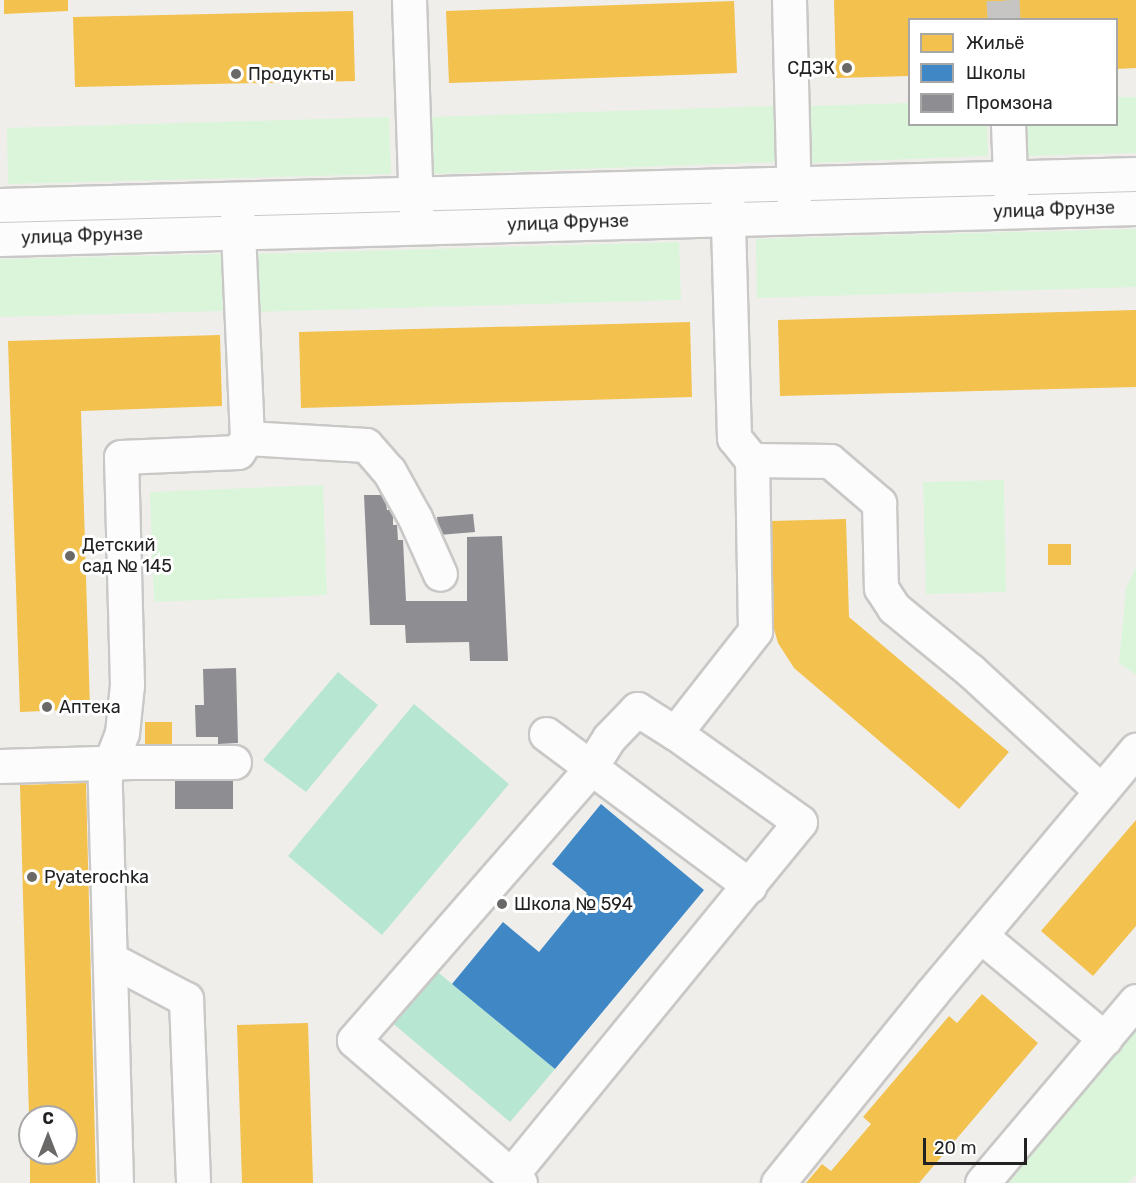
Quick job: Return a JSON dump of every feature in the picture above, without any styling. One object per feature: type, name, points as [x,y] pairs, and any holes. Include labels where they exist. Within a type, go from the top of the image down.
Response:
[{"type":"street","points":[[409,0],[417,227]]},
{"type":"street","points":[[789,0],[795,217]]},
{"type":"street","points":[[1008,126],[1011,211]]},
{"type":"street","name":"улица Фрунзе","points":[[0,205],[1136,174]]},
{"type":"street","points":[[675,733],[755,631],[752,460],[734,438],[727,185]]},
{"type":"street","points":[[116,1183],[105,777],[122,733],[127,685],[122,458],[238,452],[247,438],[237,198]]},
{"type":"street","name":"улица Фрунзе","points":[[0,239],[1136,208]]},
{"type":"street","points":[[247,438],[366,445],[389,471],[415,518],[440,574]]},
{"type":"street","points":[[752,460],[830,462],[879,503],[881,588],[894,608],[971,671],[1101,791]]},
{"type":"street","points":[[637,710],[675,733],[800,822],[516,1179],[354,1040],[590,768],[609,738],[637,710]]},
{"type":"street","points":[[546,734],[750,886]]},
{"type":"street","points":[[778,1183],[1136,750]]},
{"type":"street","points":[[0,766],[234,762]]},
{"type":"street","points":[[981,936],[1105,1038]]},
{"type":"street","points":[[110,958],[186,999],[193,1183]]},
{"type":"street","points":[[982,1183],[1136,1001]]},
{"type":"green space","points":[[1118,97],[1136,97],[1136,153],[1028,156],[1027,126],[1118,126]]},
{"type":"green space","points":[[908,103],[908,126],[987,126],[988,156],[811,163],[809,106]]},
{"type":"green space","points":[[775,106],[777,162],[434,174],[432,117]]},
{"type":"green space","points":[[389,117],[391,174],[8,184],[7,128]]},
{"type":"green space","points":[[1136,229],[1136,287],[757,298],[756,239]]},
{"type":"green space","points":[[679,242],[681,300],[252,312],[251,254]]},
{"type":"green space","points":[[221,254],[223,311],[0,317],[0,259]]},
{"type":"green space","points":[[1004,480],[1006,592],[926,594],[923,482]]},
{"type":"green space","points":[[323,485],[327,595],[154,602],[150,492]]},
{"type":"green space","points":[[1136,567],[1136,675],[1119,663],[1126,588]]},
{"type":"green space","points":[[338,672],[378,705],[306,792],[263,760]]},
{"type":"green space","points":[[414,704],[509,784],[382,935],[288,856]]},
{"type":"green space","points":[[434,969],[555,1069],[510,1122],[390,1021]]},
{"type":"green space","points":[[1136,1028],[1136,1174],[1128,1183],[1006,1183]]},
{"type":"building: Жильё","points":[[4,0],[68,0],[68,11],[4,14]]},
{"type":"building: Жильё","points":[[834,0],[1136,0],[1136,68],[1118,69],[1118,18],[908,18],[908,76],[836,78]]},
{"type":"building: Жильё","points":[[734,1],[737,73],[449,83],[446,11]]},
{"type":"building: Жильё","points":[[353,11],[355,81],[75,87],[73,17]]},
{"type":"building: Жильё","points":[[1136,310],[1136,387],[780,396],[778,320]]},
{"type":"building: Жильё","points":[[690,322],[692,397],[301,408],[299,332]]},
{"type":"building: Жильё","points":[[220,335],[222,406],[81,411],[90,709],[20,712],[8,341]]},
{"type":"building: Жильё","points":[[846,519],[849,617],[1009,752],[959,809],[794,668],[778,643],[774,629],[771,521]]},
{"type":"building: Жильё","points":[[1048,544],[1071,544],[1071,565],[1048,565]]},
{"type":"building: Жильё","points":[[145,722],[172,722],[172,755],[145,755]]},
{"type":"building: Жильё","points":[[86,783],[96,1183],[30,1183],[30,1165],[78,1165],[78,1105],[29,1105],[20,785]]},
{"type":"building: Жильё","points":[[1136,820],[1136,926],[1093,976],[1041,931]]},
{"type":"building: Жильё","points":[[982,994],[1038,1043],[919,1183],[806,1183],[822,1164],[831,1171],[871,1124],[863,1117],[949,1016],[957,1023]]},
{"type":"building: Жильё","points":[[308,1023],[313,1183],[242,1183],[237,1025]]},
{"type":"building: Школы","points":[[601,804],[704,890],[555,1069],[452,984],[503,922],[539,952],[587,893],[552,864]]},
{"type":"building: Промзона","points":[[364,495],[385,495],[387,510],[393,510],[393,525],[397,525],[398,540],[403,540],[406,601],[467,601],[467,537],[502,536],[508,661],[470,661],[469,642],[406,643],[405,625],[370,625]]},
{"type":"building: Промзона","points":[[473,514],[475,532],[439,535],[437,517]]},
{"type":"building: Промзона","points":[[236,668],[238,743],[218,744],[218,737],[196,737],[195,705],[204,705],[203,669]]},
{"type":"building: Промзона","points":[[175,775],[233,775],[233,809],[175,809]]},
{"type":"tunnel","points":[[1003,0],[1004,18]]},
{"type":"place","name":"СДЭК","points":[[847,68]]},
{"type":"place","name":"Продукты","points":[[236,74]]},
{"type":"place","name":"Детский сад № 145","points":[[70,556]]},
{"type":"place","name":"Аптека","points":[[47,707]]},
{"type":"place","name":"Pyaterochka","points":[[32,877]]},
{"type":"place","name":"Школа № 594","points":[[502,904]]}]
